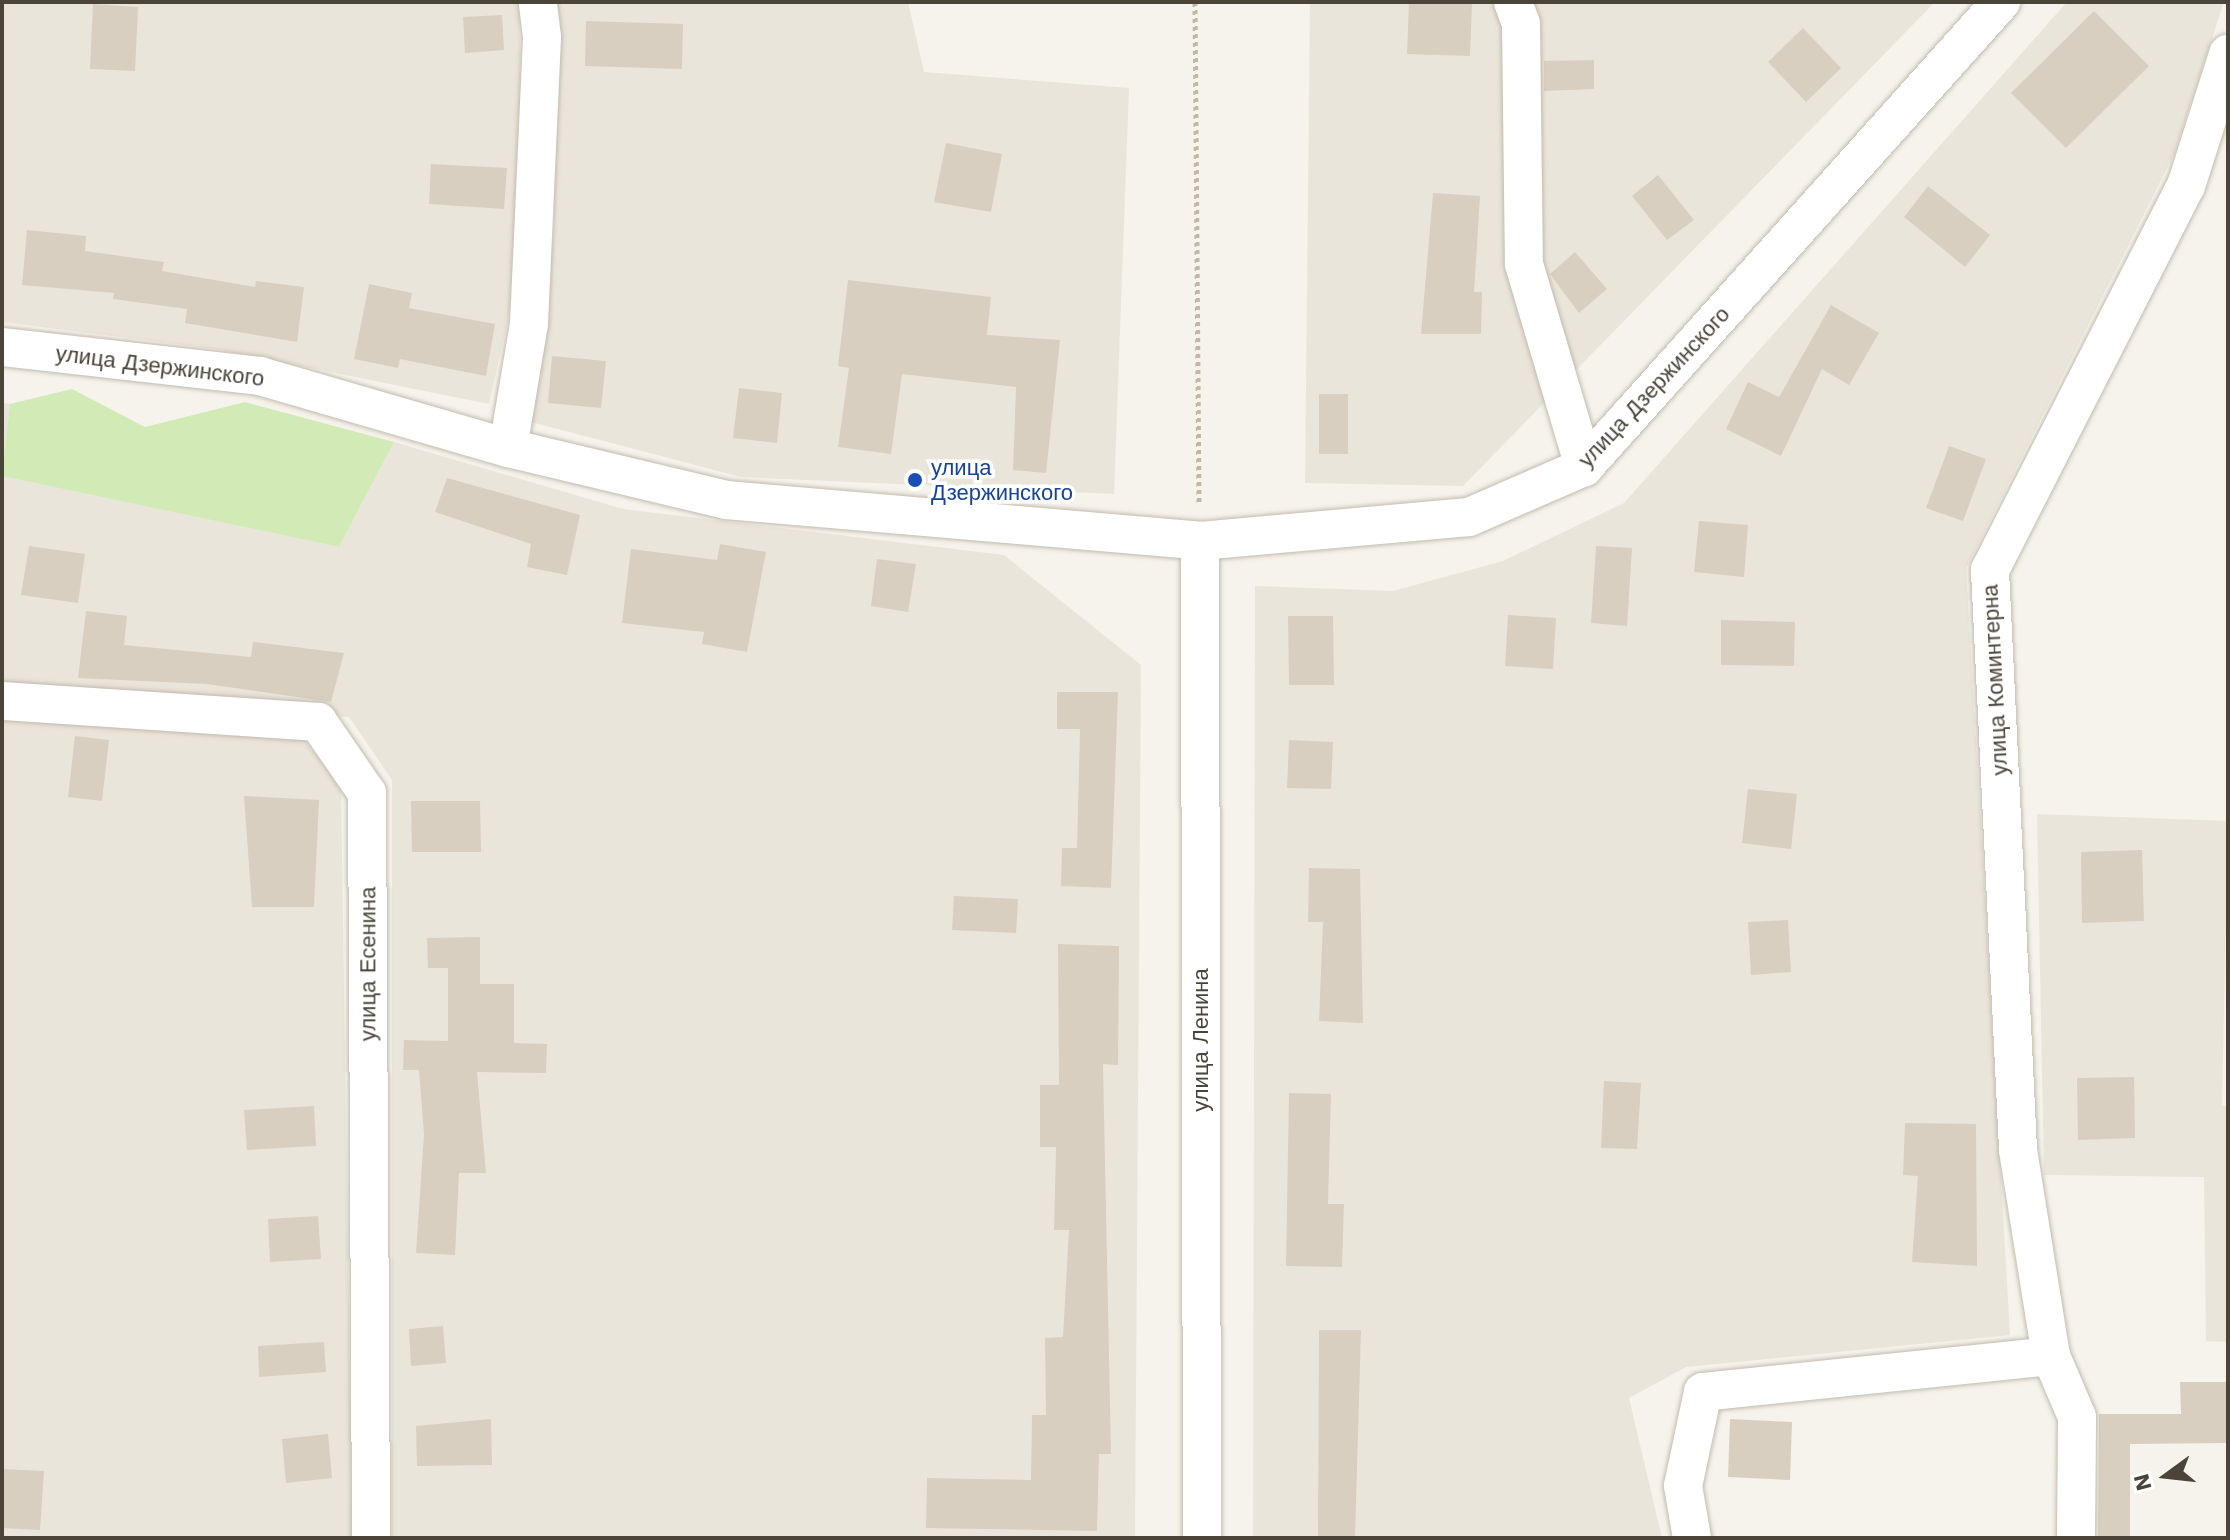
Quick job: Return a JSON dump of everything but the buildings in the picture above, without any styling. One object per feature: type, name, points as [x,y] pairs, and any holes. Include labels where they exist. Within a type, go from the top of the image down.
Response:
[{"type":"street","points":[[508,448],[529,324],[542,37],[538,2]]},
{"type":"street","points":[[1513,2],[1521,24],[1524,264],[1584,467]]},
{"type":"street","name":"улица Дзержинского","points":[[2,347],[260,376],[508,448],[726,500],[1200,541],[1469,517],[1584,467],[2001,2]]},
{"type":"street","name":"улица Коминтерна","points":[[2076,1538],[2077,1417],[2051,1356],[2018,1149],[1990,570],[2186,186],[2228,54]]},
{"type":"street","name":"улица Ленина","points":[[1200,541],[1202,1538]]},
{"type":"street","name":"улица Есенина","points":[[2,701],[318,722],[367,793],[371,1538]]},
{"type":"street","points":[[1692,1538],[1683,1486],[1703,1392],[2051,1356]]},
{"type":"path","points":[[1195,2],[1200,541]]},
{"type":"shaded area","points":[[2,2],[519,2],[522,159],[509,315],[489,404],[215,349],[2,322]]},
{"type":"shaded area","points":[[555,2],[908,2],[924,72],[1129,88],[1114,494],[741,477],[531,422],[554,228]]},
{"type":"shaded area","points":[[1310,2],[1935,2],[1463,486],[1305,483]]},
{"type":"shaded area","points":[[2067,2],[2224,2],[2174,154],[1966,568],[2010,1335],[1686,1367],[1629,1398],[1662,1538],[1253,1538],[1255,586],[1393,591],[1503,561],[1624,503]]},
{"type":"shaded area","points":[[2,403],[10,404],[3,476],[339,547],[394,442],[623,509],[1004,555],[1141,665],[1135,1538],[392,1538],[392,780],[349,717],[2,687]]},
{"type":"shaded area","points":[[2,715],[303,739],[341,785],[352,1538],[2,1538]]},
{"type":"shaded area","points":[[2037,814],[2228,821],[2222,1105],[2228,1107],[2228,1342],[2206,1341],[2204,1177],[2044,1175]]},
{"type":"green space","points":[[72,389],[145,427],[245,402],[394,442],[339,547],[2,476],[10,404]]},
{"type":"place","name":"улица Дзержинского","points":[[915,480]]}]
